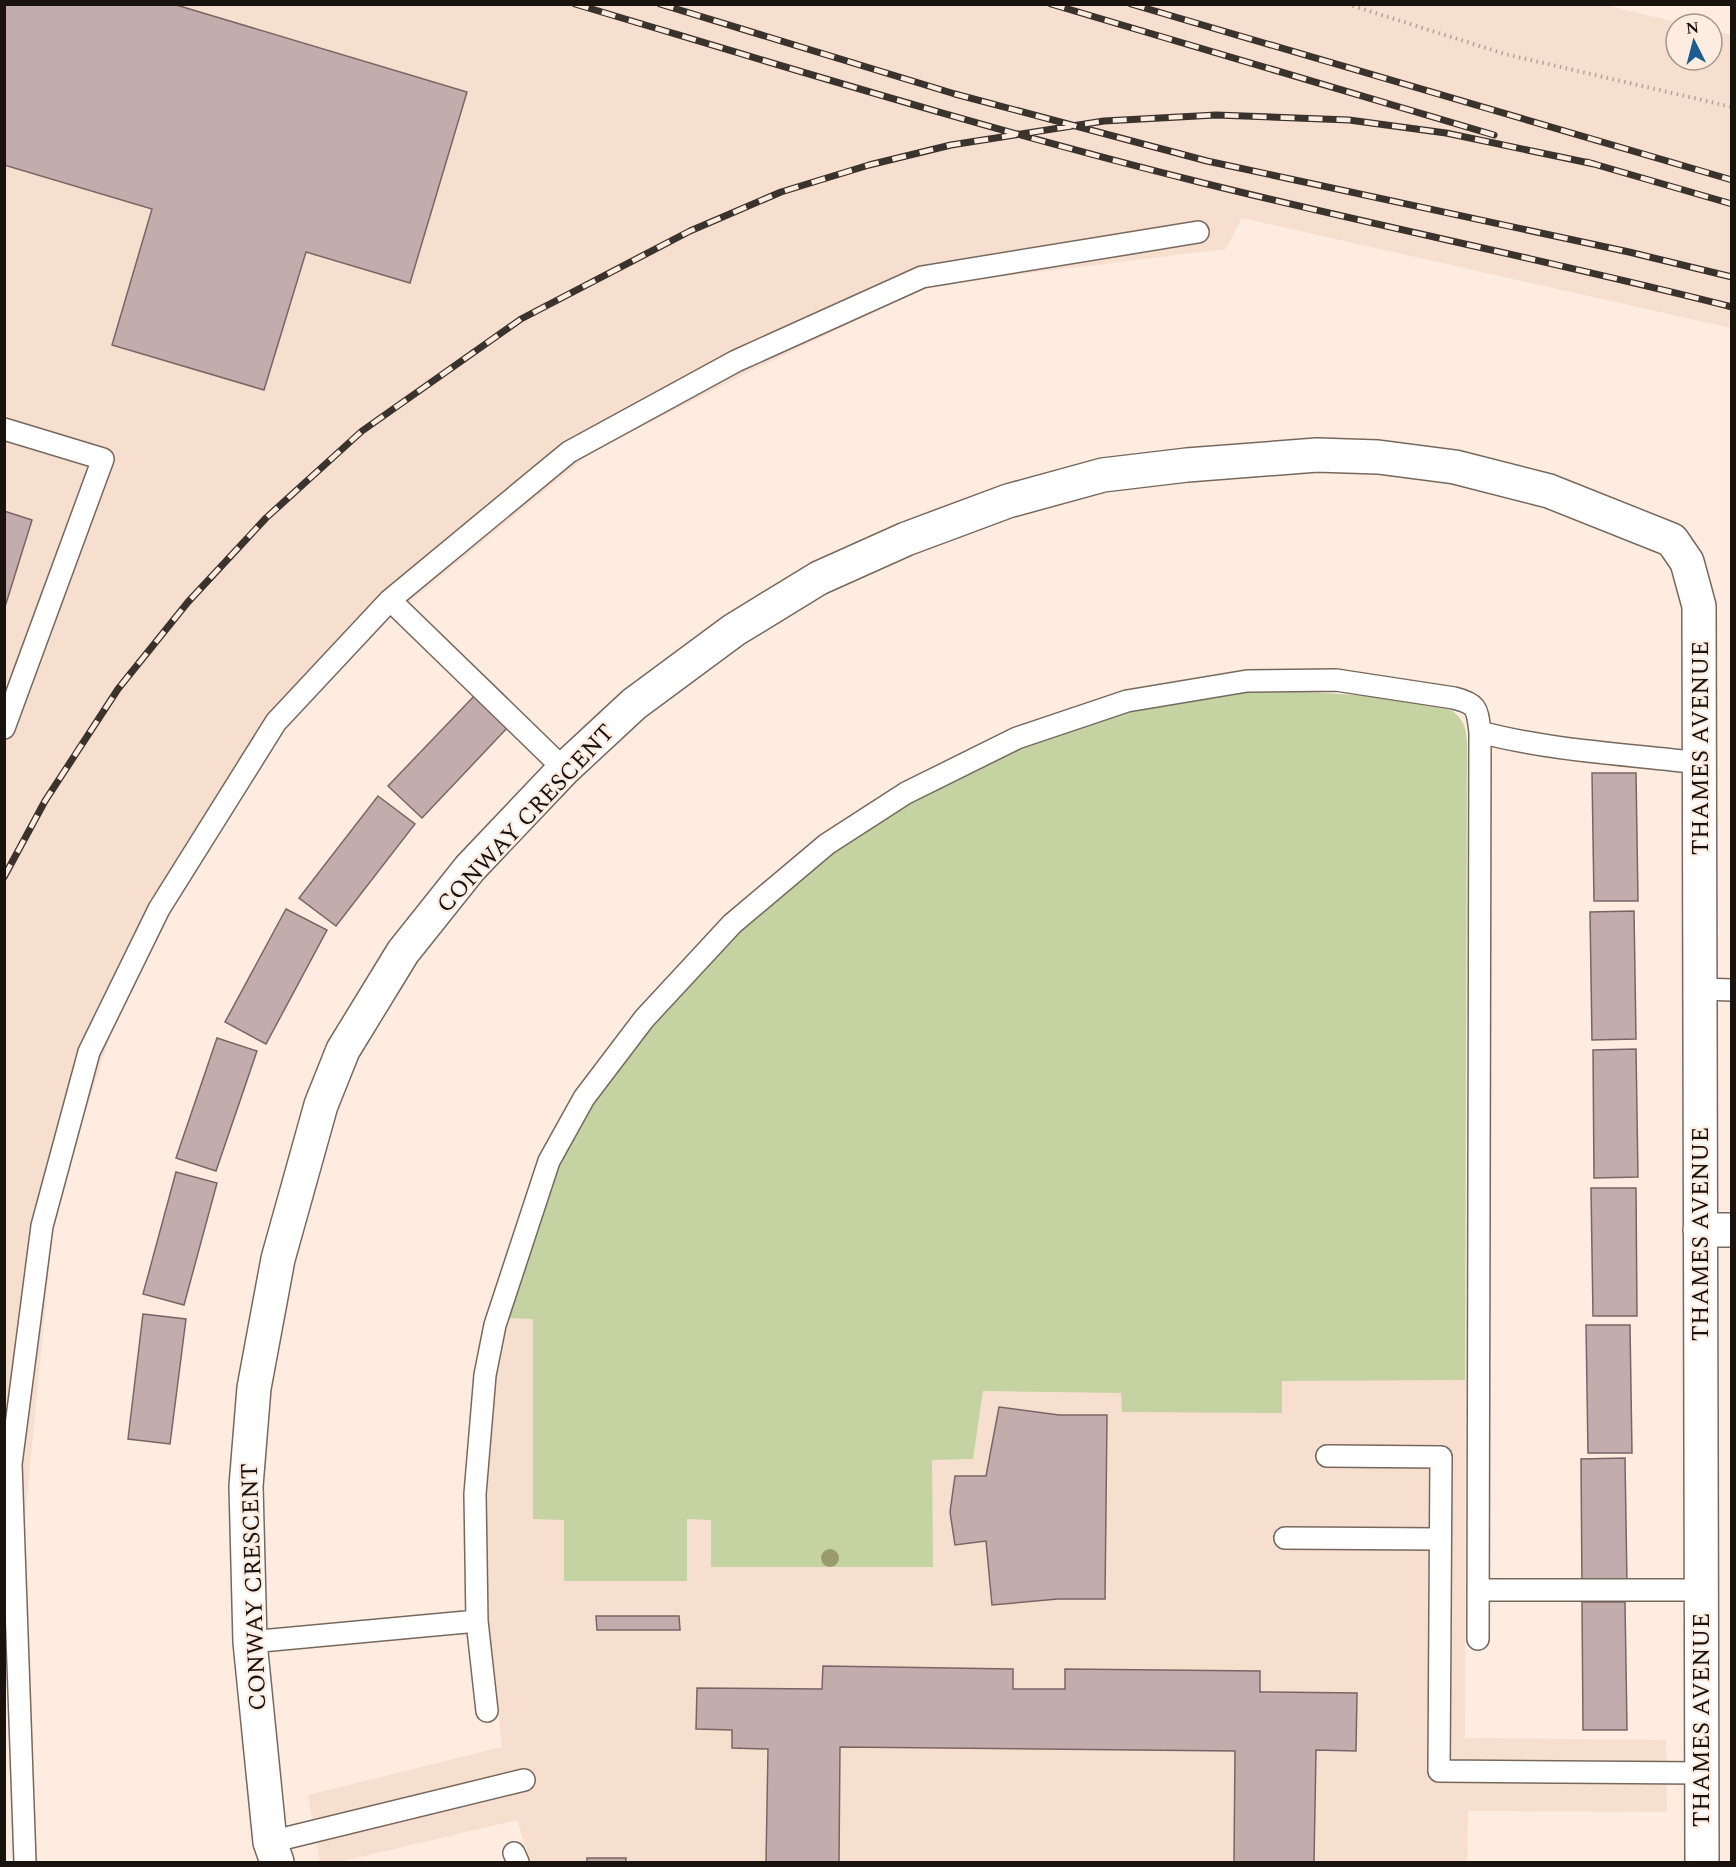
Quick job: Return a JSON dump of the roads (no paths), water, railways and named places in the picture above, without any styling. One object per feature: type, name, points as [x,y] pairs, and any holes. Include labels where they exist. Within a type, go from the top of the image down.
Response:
[{"type":"street","name":"CONWAY CRESCENT","points":[[273,1852],[250,1642],[246,1486],[254,1388],[278,1259],[321,1105],[343,1050],[403,952],[470,868],[564,769],[634,704],[734,630],[819,578],[906,539],[1008,501],[1103,475],[1187,465],[1317,455],[1378,457],[1455,467],[1549,491],[1672,540],[1687,562],[1699,606]]},
{"type":"street","name":"THAMES AVENUE","points":[[1699,606],[1700,763],[1716,989],[1716,1230],[1701,1590],[1702,1863]]},
{"type":"lane","points":[[26,1863],[11,1464],[42,1226],[89,1052],[159,909],[276,722],[390,600],[570,452],[736,361],[922,277],[1198,232]]},
{"type":"lane","points":[[4,429],[103,459],[4,728]]},
{"type":"lane","points":[[390,600],[564,769]]},
{"type":"lane","points":[[487,1711],[477,1621],[475,1494],[485,1375],[495,1325],[549,1161],[584,1098],[644,1019],[732,924],[826,844],[906,793],[1017,738],[1127,700],[1247,681],[1336,680],[1469,701],[1478,711],[1480,732],[1478,1639]]},
{"type":"lane","points":[[1480,732],[1542,744],[1700,763]]},
{"type":"lane","points":[[1327,1456],[1441,1457],[1439,1771],[1702,1773]]},
{"type":"lane","points":[[1285,1538],[1440,1539]]},
{"type":"lane","points":[[1478,1590],[1701,1590]]},
{"type":"lane","points":[[250,1642],[477,1621]]},
{"type":"lane","points":[[273,1852],[524,1780]]},
{"type":"railway","points":[[575,4],[886,97],[1120,162],[1732,307]]},
{"type":"railway","points":[[660,4],[955,94],[1207,161],[1629,252],[1732,277]]},
{"type":"railway","points":[[1051,4],[1494,135]]},
{"type":"railway","points":[[1131,4],[1732,180]]},
{"type":"railway","points":[[4,877],[45,801],[118,689],[188,602],[266,518],[362,431],[521,319],[690,231],[781,192],[869,165],[951,145],[1104,121],[1216,115],[1349,120],[1446,133],[1594,164]]},
{"type":"railway","points":[[1587,162],[1732,204]]}]
